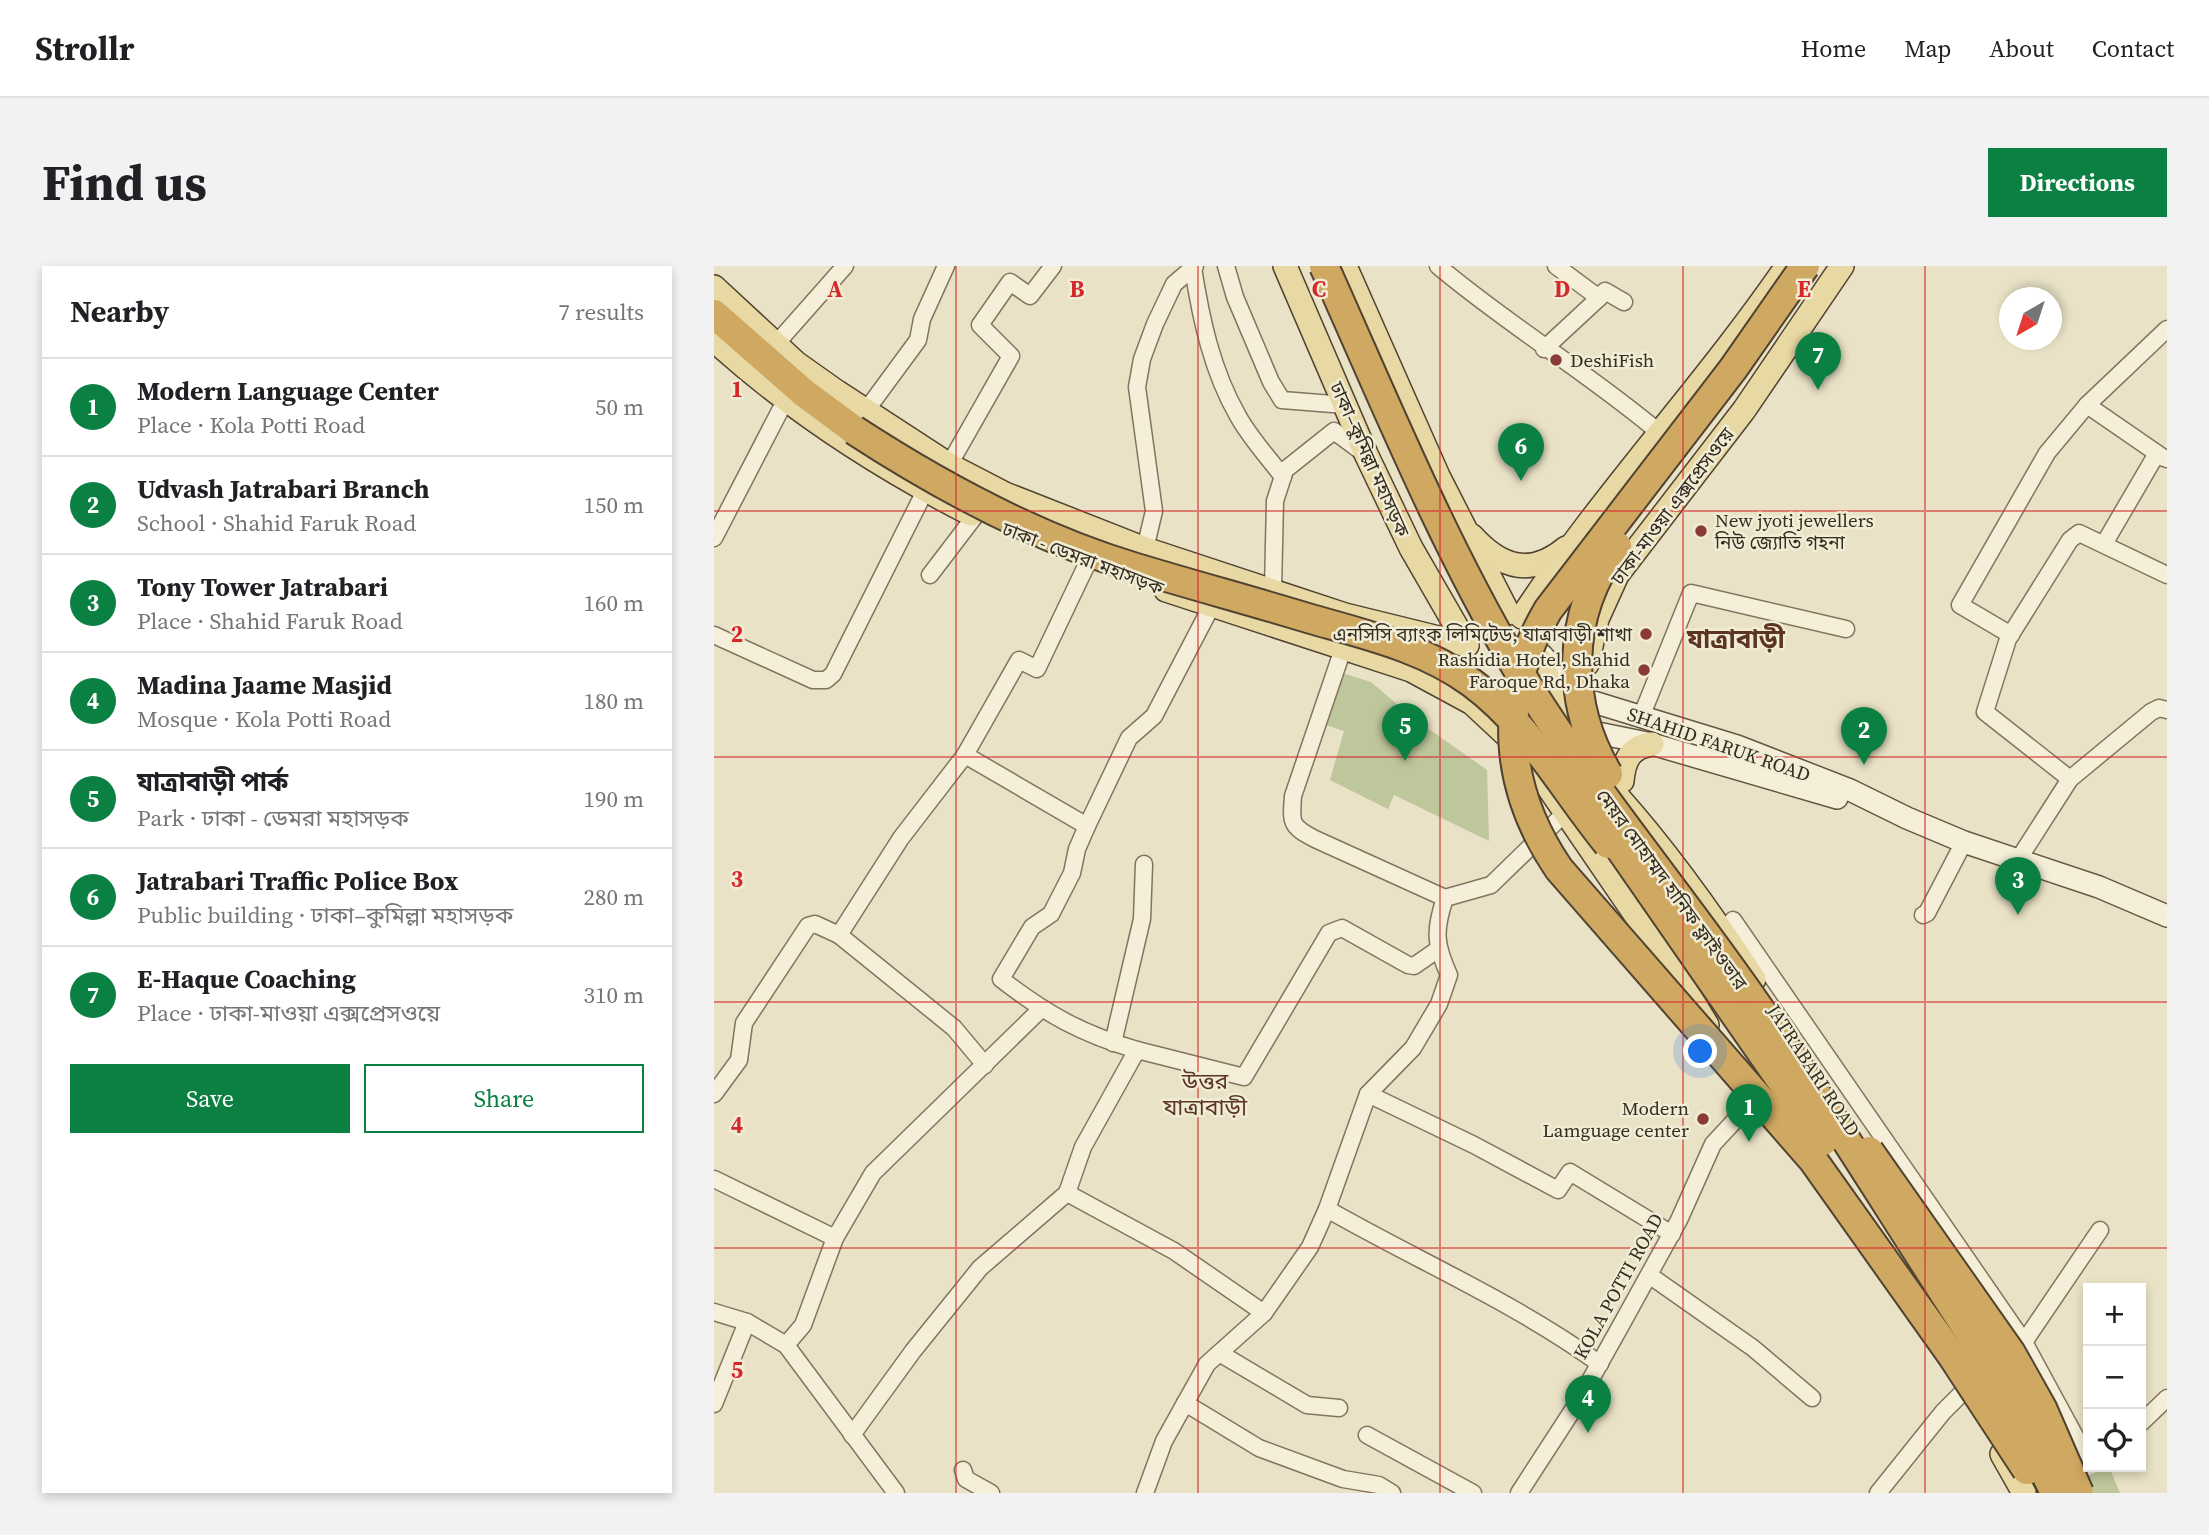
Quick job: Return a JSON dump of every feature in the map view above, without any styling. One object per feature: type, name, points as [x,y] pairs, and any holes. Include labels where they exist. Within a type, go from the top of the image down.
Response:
[{"type":"highway","name":"মেয়র মোহাম্মদ হানিফ ফ্লাইওভার","points":[[1307,266],[1422,523],[1508,683],[1637,877],[1856,1188],[1955,1340],[2029,1485]]},
{"type":"highway","name":"মেয়র মোহাম্মদ হানিফ ফ্লাইওভার","points":[[1324,266],[1427,493],[1489,619],[1566,741],[1625,827],[1672,886],[1764,1016],[1983,1353],[2009,1397],[2054,1493]]},
{"type":"highway","points":[[1805,266],[1733,369],[1548,610],[1534,635],[1521,666],[1516,687],[1513,746],[1518,780],[1536,833],[1559,869],[1813,1160],[1953,1357],[2029,1485]]},
{"type":"highway","points":[[1672,886],[1592,747],[1583,722],[1577,685],[1577,655],[1587,604],[1608,558],[1686,458],[1825,266]]},
{"type":"highway","points":[[714,314],[804,393],[860,421],[924,473],[1050,536],[1130,566],[1388,641],[1448,668],[1471,682],[1513,719],[1598,831],[1637,877]]},
{"type":"highway","points":[[1764,1016],[1888,1175],[1986,1314],[2042,1408],[2079,1493]]},
{"type":"main road","name":"ঢাকা–কুমিল্লা মহাসড়ক","points":[[1285,266],[1366,454],[1411,548],[1467,645]]},
{"type":"main road","points":[[1345,266],[1460,523],[1515,615],[1538,633],[1542,658],[1537,670],[1522,684],[1497,687]]},
{"type":"main road","points":[[1787,266],[1722,358],[1581,537],[1515,615],[1489,616],[1480,622],[1467,645],[1467,658],[1474,672],[1497,687],[1520,748],[1678,977],[1753,1101],[1834,1203],[2029,1485]]},
{"type":"main road","name":"ঢাকা-মাওয়া এক্সপ্রেসওয়ে","points":[[1658,842],[1622,781],[1599,734],[1587,700],[1586,671],[1597,619],[1617,575],[1744,410],[1842,266]]},
{"type":"main road","name":"ঢাকা - ডেমরা মহাসড়ক","points":[[714,287],[860,421],[1016,499],[1145,549],[1273,589],[1345,615],[1467,645]]},
{"type":"main road","name":"ঢাকা - ডেমরা মহাসড়ক","points":[[714,340],[785,401],[861,454],[925,491],[975,516],[1087,564],[1344,646],[1433,680],[1485,713],[1520,748]]},
{"type":"main road","points":[[1460,523],[1494,555],[1512,565],[1527,567],[1544,563],[1581,537]]},
{"type":"main road","points":[[1416,633],[1436,622],[1444,606]]},
{"type":"main road","name":"SHAHID FARUK ROAD","points":[[1542,658],[1587,700],[1737,746],[1850,790],[1964,842],[2099,887],[2167,916]]},
{"type":"main road","name":"JATRABARI ROAD","points":[[1542,658],[1569,727],[1612,790],[1658,842],[1712,915],[1982,1322],[2039,1424],[2067,1493]]},
{"type":"main road","name":"SHAHID FARUK ROAD","points":[[1497,687],[1569,727],[1652,744],[1907,818]]},
{"type":"main road","points":[[1520,748],[1569,727]]},
{"type":"main road","points":[[1622,781],[1627,758],[1640,746],[1652,744]]},
{"type":"street","points":[[776,344],[845,266]]},
{"type":"street","points":[[860,421],[918,340],[922,319],[946,266]]},
{"type":"street","points":[[949,465],[1011,355],[980,325],[1010,282],[1030,296],[1053,266]]},
{"type":"street","points":[[1226,266],[1235,297],[1271,382],[1282,400],[1345,405]]},
{"type":"street","points":[[1438,266],[1544,349],[1572,363],[1661,433]]},
{"type":"street","points":[[1556,266],[1599,298]]},
{"type":"street","points":[[1194,267],[1201,320],[1219,374],[1239,417],[1283,477]]},
{"type":"street","points":[[1145,549],[1154,511],[1137,387],[1142,359],[1159,314],[1174,284],[1194,267]]},
{"type":"street","points":[[1544,349],[1605,291],[1624,302]]},
{"type":"street","points":[[2011,635],[1960,605],[2047,453],[2087,405],[2167,330]]},
{"type":"street","points":[[714,538],[785,401]]},
{"type":"street","points":[[2087,405],[2164,457]]},
{"type":"street","points":[[1273,589],[1275,501],[1285,470],[1308,449],[1334,431],[1366,454]]},
{"type":"street","points":[[2104,544],[2147,468],[2156,455],[2164,457]]},
{"type":"street","points":[[714,635],[813,680],[826,680],[833,674],[925,491]]},
{"type":"street","points":[[930,575],[975,516]]},
{"type":"street","points":[[2070,779],[1985,712],[1985,705],[2011,635],[2070,540],[2079,533],[2167,575]]},
{"type":"street","points":[[839,935],[901,838],[965,755],[1019,660],[1037,669],[1087,564]]},
{"type":"street","points":[[1641,717],[1691,593],[1846,629]]},
{"type":"street","points":[[1212,605],[1154,716],[1129,738],[1087,826],[1077,849],[1072,873],[1051,914],[1031,927],[1000,979],[1040,1010],[1073,1028],[1137,1050],[1244,1077],[1329,933],[1342,928],[1414,966],[1437,950]]},
{"type":"street","points":[[1344,646],[1293,796],[1291,820],[1298,831],[1445,898],[1491,885],[1564,814]]},
{"type":"street","points":[[2018,860],[2070,779],[2151,712],[2159,708],[2167,710]]},
{"type":"street","points":[[965,755],[1087,826]]},
{"type":"street","points":[[1923,915],[1927,913],[1964,842]]},
{"type":"street","points":[[1113,1043],[1142,919],[1144,864]]},
{"type":"street","points":[[1145,1493],[1164,1441],[1207,1364],[1222,1354],[1264,1313],[1310,1247],[1327,1209],[1368,1094],[1413,1048],[1438,1004],[1449,975],[1437,950],[1437,923],[1445,898]]},
{"type":"street","points":[[1733,920],[2024,1342],[2083,1449]]},
{"type":"street","points":[[714,1094],[738,1060],[744,1023],[808,926],[815,923],[839,935],[954,1028],[985,1065]]},
{"type":"street","points":[[786,1345],[803,1325],[835,1238],[873,1173],[1040,1010]]},
{"type":"street","points":[[852,1434],[913,1351],[980,1268],[1067,1193],[1083,1147],[1137,1050]]},
{"type":"street","points":[[1368,1094],[1474,1145],[1558,1190],[1570,1172],[1672,1234]]},
{"type":"street","name":"KOLA POTTI ROAD","points":[[1519,1493],[1600,1364],[1672,1234],[1713,1144],[1753,1101]]},
{"type":"street","points":[[714,1179],[835,1238]]},
{"type":"street","points":[[1067,1193],[1174,1251],[1264,1313]]},
{"type":"street","points":[[1327,1209],[1550,1328],[1600,1364]]},
{"type":"street","points":[[2024,1342],[2100,1230]]},
{"type":"street","points":[[1649,1275],[1753,1348],[1812,1398]]},
{"type":"street","points":[[714,1312],[747,1322],[786,1345],[896,1493]]},
{"type":"street","points":[[714,1404],[747,1322]]},
{"type":"street","points":[[1222,1354],[1307,1405],[1339,1408]]},
{"type":"street","points":[[1878,1493],[1965,1390]]},
{"type":"street","points":[[2146,1418],[2167,1398]]},
{"type":"street","points":[[1185,1403],[1259,1448],[1343,1479],[1379,1485],[1392,1493]]},
{"type":"street","points":[[1367,1435],[1473,1493]]},
{"type":"street","points":[[963,1470],[965,1479],[990,1493]]},
{"type":"street","points":[[2067,1493],[2086,1472]]},
{"type":"green space","points":[[1339,672],[1371,682],[1412,717],[1487,770],[1489,841],[1394,795],[1388,809],[1330,780],[1344,731],[1323,724]]},
{"type":"green space","points":[[2096,1472],[2111,1472],[2120,1493],[2091,1493],[2084,1477]]},
{"type":"place","name":"DeshiFish","points":[[1556,360]]},
{"type":"place","name":"E-Haque Coaching","points":[[1818,390]]},
{"type":"place","name":"Jatrabari Traffic Police Box","points":[[1521,481]]},
{"type":"place","name":"New jyoti jewellers নিউ জ্যোতি গহনা","points":[[1701,531]]},
{"type":"place","name":"এনসিসি ব্যাংক লিমিটেড, যাত্রাবাড়ী শাখা","points":[[1646,634]]},
{"type":"place","name":"Rashidia Hotel, Shahid Faroque Rd, Dhaka","points":[[1644,670]]},
{"type":"place","name":"যাত্রাবাড়ী পার্ক","points":[[1405,761]]},
{"type":"place","name":"Udvash Jatrabari Branch","points":[[1864,765]]},
{"type":"place","name":"Tony Tower Jatrabari","points":[[2018,915]]},
{"type":"place","name":"Modern Lamguage center","points":[[1703,1119]]},
{"type":"place","name":"Modern Language Center","points":[[1749,1142]]},
{"type":"place","name":"Madina Jaame Masjid","points":[[1588,1433]]},
{"type":"district","name":"যাত্রাবাড়ী","points":[[1736,639]]},
{"type":"district","name":"উত্তর যাত্রাবাড়ী","points":[[1205,1094]]}]
